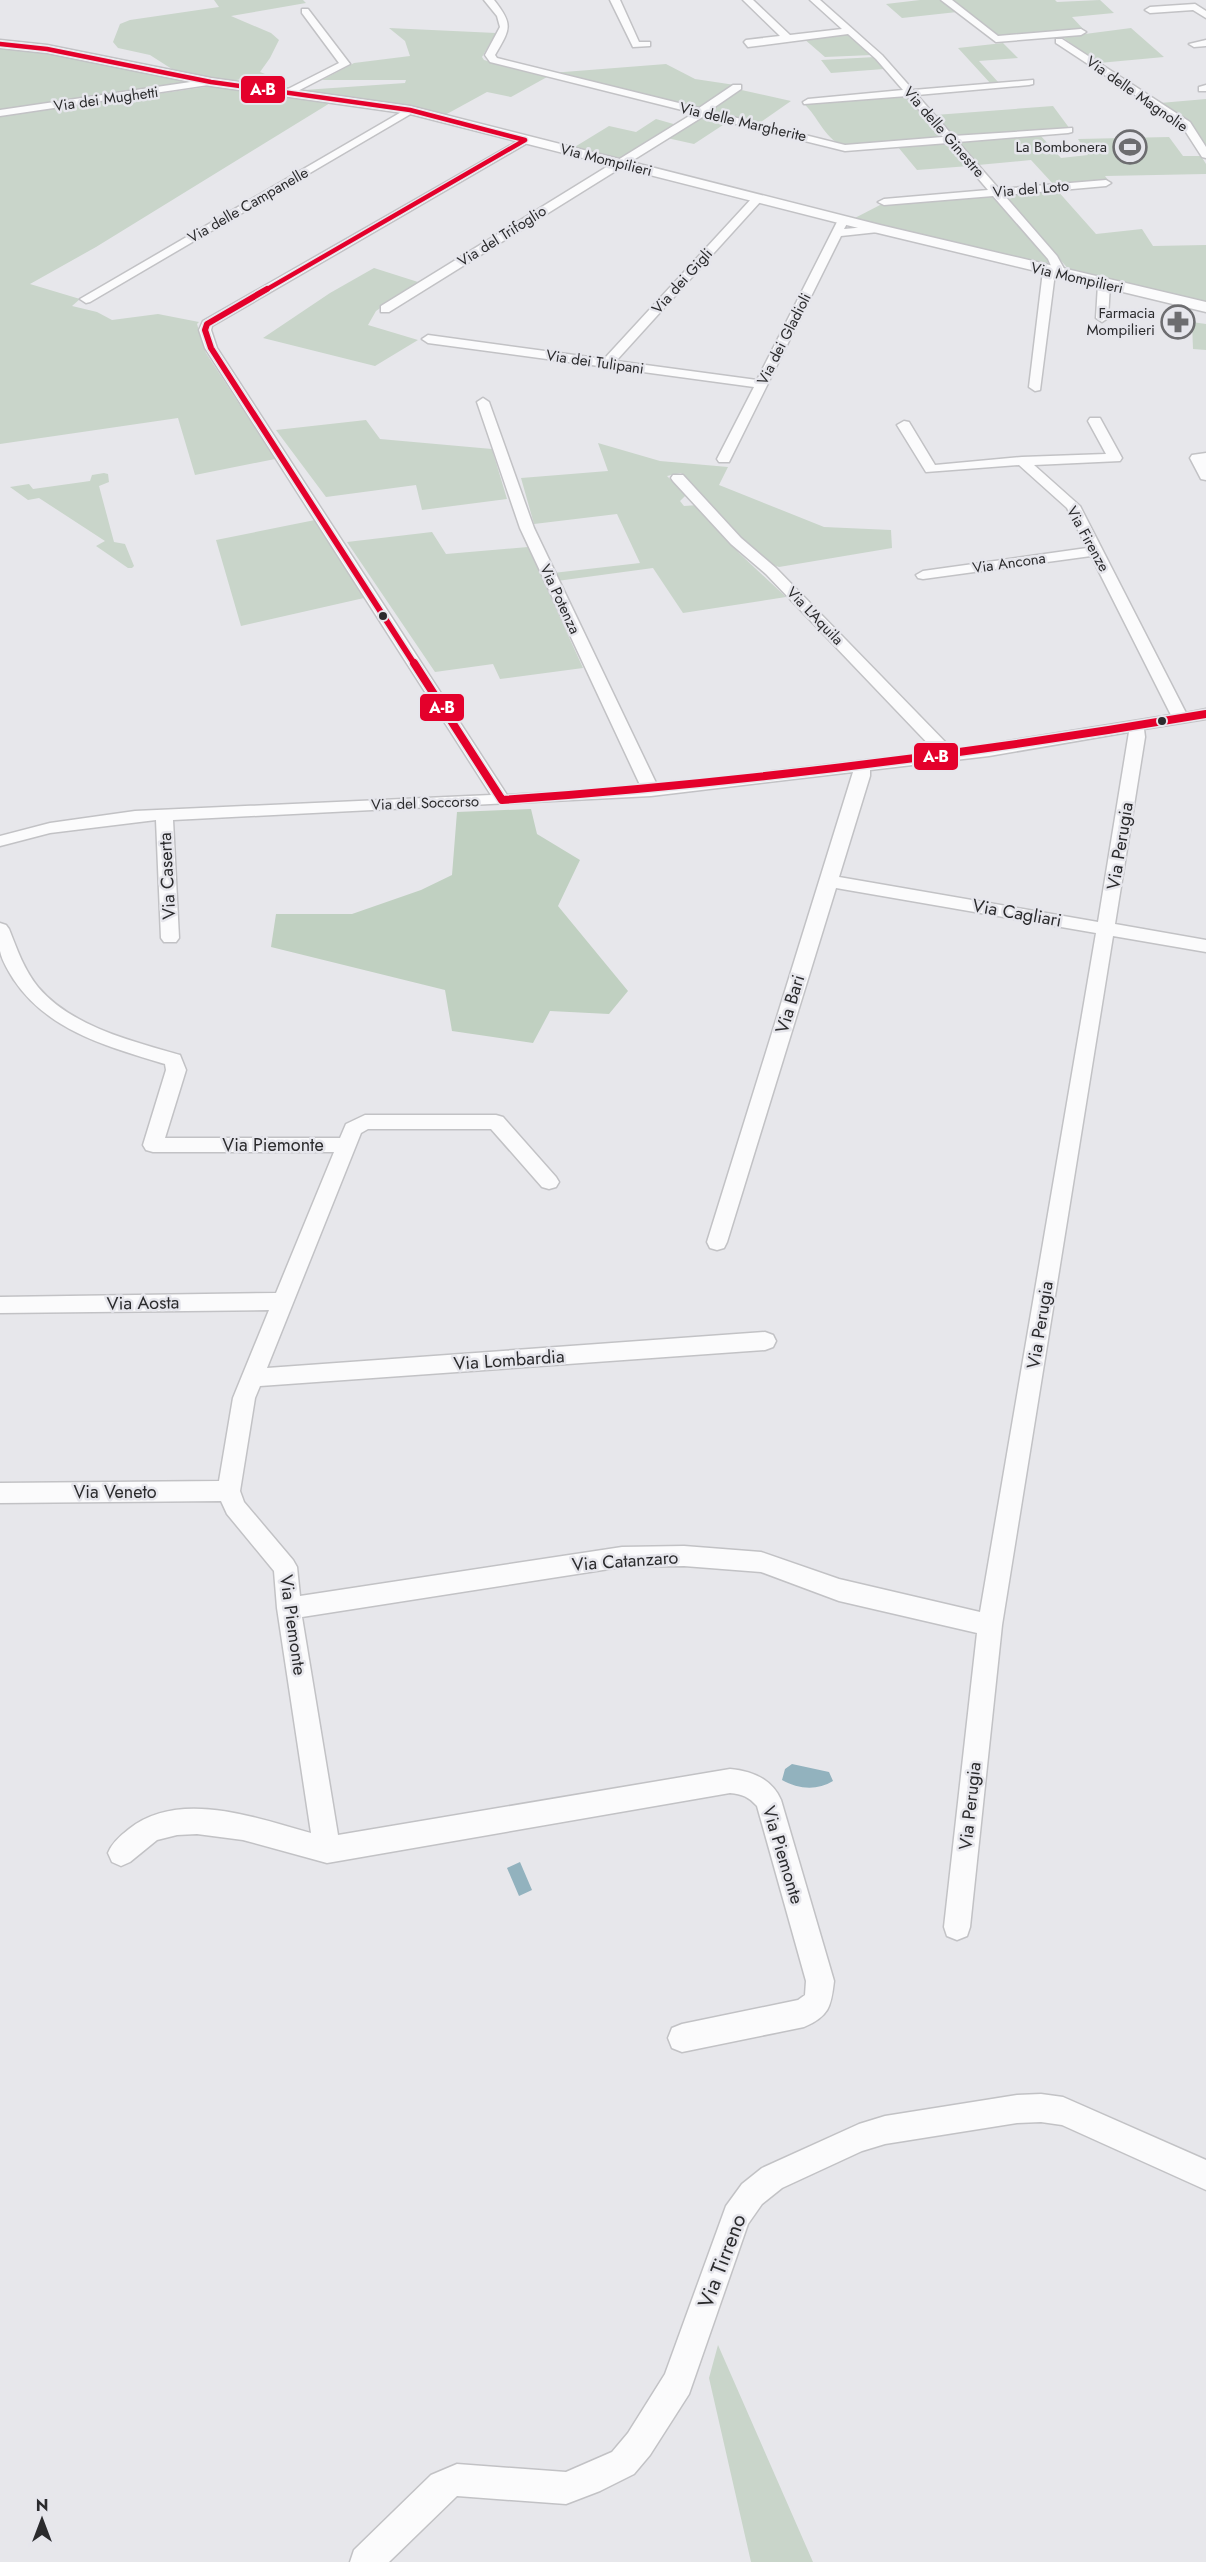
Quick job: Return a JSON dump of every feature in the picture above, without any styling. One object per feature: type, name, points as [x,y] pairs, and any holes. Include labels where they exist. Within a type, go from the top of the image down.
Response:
[{"type":"street","name":"Via delle Margherite","points":[[489,0],[505,21],[505,28],[490,55],[493,60],[845,148],[1068,130]]},
{"type":"street","points":[[615,0],[636,45],[646,44]]},
{"type":"street","points":[[748,0],[788,38]]},
{"type":"street","name":"Via delle Ginestre","points":[[815,0],[879,57],[1053,258],[1055,273]]},
{"type":"street","points":[[946,0],[996,39],[1081,32]]},
{"type":"street","points":[[1150,10],[1195,7],[1206,15]]},
{"type":"street","points":[[288,93],[345,64],[305,11]]},
{"type":"street","points":[[751,45],[749,42],[849,31]]},
{"type":"street","name":"Via delle Magnolie","points":[[1059,40],[1186,124],[1206,155]]},
{"type":"street","points":[[1194,44],[1206,43]]},
{"type":"street","name":"Via Mompilieri","points":[[0,44],[46,49],[211,82],[410,110],[780,204],[840,227],[878,229],[1055,273],[1206,307]]},
{"type":"street","name":"Via dei Mughetti","points":[[0,113],[211,82]]},
{"type":"street","points":[[808,102],[1029,82]]},
{"type":"street","name":"Via del Trifoglio","points":[[385,309],[619,164],[737,87]]},
{"type":"street","name":"Via delle Campanelle","points":[[86,299],[410,110]]},
{"type":"street","points":[[502,800],[211,348],[205,330],[207,324],[525,140]]},
{"type":"street","name":"Via del Loto","points":[[884,202],[1106,183]]},
{"type":"street","name":"Via dei Gigli","points":[[607,363],[757,199]]},
{"type":"street","points":[[747,210],[780,204]]},
{"type":"street","name":"Via dei Gladioli","points":[[724,459],[840,227]]},
{"type":"street","points":[[1035,387],[1055,273]]},
{"type":"street","points":[[1102,318],[1104,284]]},
{"type":"street","name":"Via dei Tulipani","points":[[428,339],[761,384]]},
{"type":"street","name":"Via Potenza","points":[[483,402],[527,528],[651,790]]},
{"type":"street","points":[[904,425],[932,470],[1022,461],[1115,458],[1095,420]]},
{"type":"street","points":[[1201,458],[1206,476]]},
{"type":"street","name":"Via Firenze","points":[[1022,461],[1073,507],[1181,718]]},
{"type":"street","name":"Via L'Aquila","points":[[678,478],[736,541],[771,571],[949,756]]},
{"type":"street","name":"Via Ancona","points":[[923,575],[1096,551]]},
{"type":"street","name":"Via del Soccorso","points":[[0,841],[82,823],[164,814],[502,800],[651,790],[949,756],[1206,714]]},
{"type":"street","name":"Via Perugia","points":[[957,1927],[990,1625],[1106,928],[1137,737],[1136,726]]},
{"type":"street","name":"Via Bari","points":[[717,1242],[862,776],[861,766]]},
{"type":"street","name":"Via Caserta","points":[[164,814],[170,938]]},
{"type":"street","name":"Via Cagliari","points":[[828,881],[1206,946]]},
{"type":"street","name":"Via Piemonte","points":[[0,929],[20,977],[47,1006],[70,1023],[173,1060],[176,1070],[153,1145],[347,1145],[244,1398],[229,1491],[235,1507],[285,1567],[289,1608],[327,1850],[730,1782],[744,1782],[759,1789],[768,1800],[820,1981],[818,2002],[804,2013],[682,2038]]},
{"type":"street","points":[[347,1145],[353,1130],[365,1122],[495,1122],[549,1182]]},
{"type":"street","name":"Via Aosta","points":[[0,1305],[285,1301]]},
{"type":"street","name":"Via Lombardia","points":[[254,1378],[765,1341]]},
{"type":"street","name":"Via Veneto","points":[[0,1493],[229,1491]]},
{"type":"street","name":"Via Catanzaro","points":[[289,1608],[622,1557],[684,1556],[761,1562],[839,1590],[990,1625]]},
{"type":"street","points":[[121,1852],[142,1834],[160,1825],[190,1823],[219,1824],[327,1850]]},
{"type":"street","name":"Via Tirreno","points":[[366,2562],[442,2486],[449,2483],[457,2480],[566,2488],[589,2480],[623,2463],[639,2444],[678,2383],[736,2216],[752,2194],[772,2178],[835,2147],[885,2130],[1017,2109],[1041,2108],[1064,2112],[1206,2175]]},
{"type":"shaded area","points":[[214,0],[303,0],[306,3],[231,16],[271,33],[279,40],[260,72],[265,74],[232,81],[175,71],[150,55],[118,48],[113,42],[120,24],[130,20],[219,7]]},
{"type":"shaded area","points":[[942,0],[957,12],[902,18],[886,4]]},
{"type":"shaded area","points":[[952,0],[1055,0],[1057,2],[1100,0],[1114,13],[1072,17],[1085,31],[998,38]]},
{"type":"shaded area","points":[[389,28],[496,33],[482,57],[484,60],[547,77],[511,97],[487,92],[445,115],[304,90],[405,83],[406,80],[322,80],[354,63],[410,56],[405,41]]},
{"type":"shaded area","points":[[1131,28],[1164,57],[1099,63],[1062,37]]},
{"type":"shaded area","points":[[847,32],[872,55],[825,57],[803,38]]},
{"type":"shaded area","points":[[1003,43],[1018,58],[979,61],[999,83],[991,84],[958,48]]},
{"type":"shaded area","points":[[0,45],[17,46],[201,83],[0,112]]},
{"type":"shaded area","points":[[875,57],[884,69],[831,73],[821,60]]},
{"type":"shaded area","points":[[666,64],[695,79],[735,85],[700,108],[551,73]]},
{"type":"shaded area","points":[[220,85],[335,100],[96,247],[30,284],[80,299],[72,306],[97,312],[112,320],[158,314],[199,322],[197,324],[206,353],[275,459],[195,475],[178,418],[0,444],[0,116]]},
{"type":"shaded area","points":[[737,89],[791,101],[758,124],[705,111]]},
{"type":"shaded area","points":[[908,94],[946,139],[842,145],[830,137],[803,103]]},
{"type":"shaded area","points":[[1206,99],[1206,148],[1191,123],[1160,103]]},
{"type":"shaded area","points":[[1053,106],[1070,129],[955,139],[935,115]]},
{"type":"shaded area","points":[[704,115],[729,121],[694,144],[667,138]]},
{"type":"shaded area","points":[[656,119],[677,125],[619,160],[573,148],[609,126],[636,132]]},
{"type":"shaded area","points":[[1040,135],[1061,158],[1088,155],[1078,139],[1169,137],[1183,156],[1201,156],[1206,164],[1206,174],[1105,176],[1108,180],[1054,185],[1031,160],[978,165],[959,142]]},
{"type":"shaded area","points":[[949,143],[969,166],[917,170],[898,147]]},
{"type":"shaded area","points":[[1056,189],[1096,234],[1142,229],[1153,246],[1206,245],[1206,304],[1071,272],[1004,196]]},
{"type":"shaded area","points":[[994,195],[1049,259],[1049,266],[851,220],[882,204]]},
{"type":"shaded area","points":[[374,268],[418,282],[376,311],[368,325],[418,340],[375,366],[263,338],[330,293]]},
{"type":"shaded area","points":[[1192,322],[1206,324],[1206,350],[1193,349]]},
{"type":"shaded area","points":[[366,420],[380,439],[492,449],[507,499],[422,510],[416,485],[326,497],[276,430]]},
{"type":"shaded area","points":[[598,443],[660,461],[728,467],[719,485],[824,527],[891,530],[892,548],[779,567],[754,552],[740,540],[681,473],[667,476],[686,495],[680,501],[684,506],[698,505],[739,553],[786,597],[683,613],[653,568],[557,581],[553,573],[640,563],[617,514],[534,524],[521,478],[608,471]]},
{"type":"shaded area","points":[[108,474],[109,482],[99,486],[114,542],[125,544],[134,566],[132,568],[128,568],[96,546],[105,541],[39,498],[28,500],[10,487],[29,484],[33,489],[90,481],[92,475]]},
{"type":"shaded area","points":[[315,520],[364,598],[241,626],[216,540]]},
{"type":"shaded area","points":[[432,532],[446,554],[528,547],[583,668],[500,679],[493,664],[435,672],[347,542]]},
{"type":"shaded area","points":[[718,2345],[813,2562],[751,2562],[709,2378]]},
{"type":"green space","points":[[531,809],[537,834],[580,860],[558,906],[628,991],[609,1014],[550,1011],[533,1043],[452,1031],[445,990],[271,947],[276,914],[352,914],[421,890],[452,875],[457,812]]},
{"type":"water","points":[[792,1764],[829,1772],[833,1781],[814,1787],[801,1787],[788,1783],[782,1780],[785,1769]]},
{"type":"water","points":[[520,1862],[532,1890],[519,1896],[507,1868]]},
{"type":"transit line","name":"A-B","points":[[0,44],[47,49],[211,82],[410,110],[525,140]]},
{"type":"transit line","name":"A-B","points":[[525,140],[207,324],[205,330],[211,348],[502,800],[679,786],[855,767],[1031,743],[1206,714]]},
{"type":"place","name":"La Bombonera","points":[[1130,147]]},
{"type":"place","name":"Farmacia Mompilieri","points":[[1178,322]]}]
